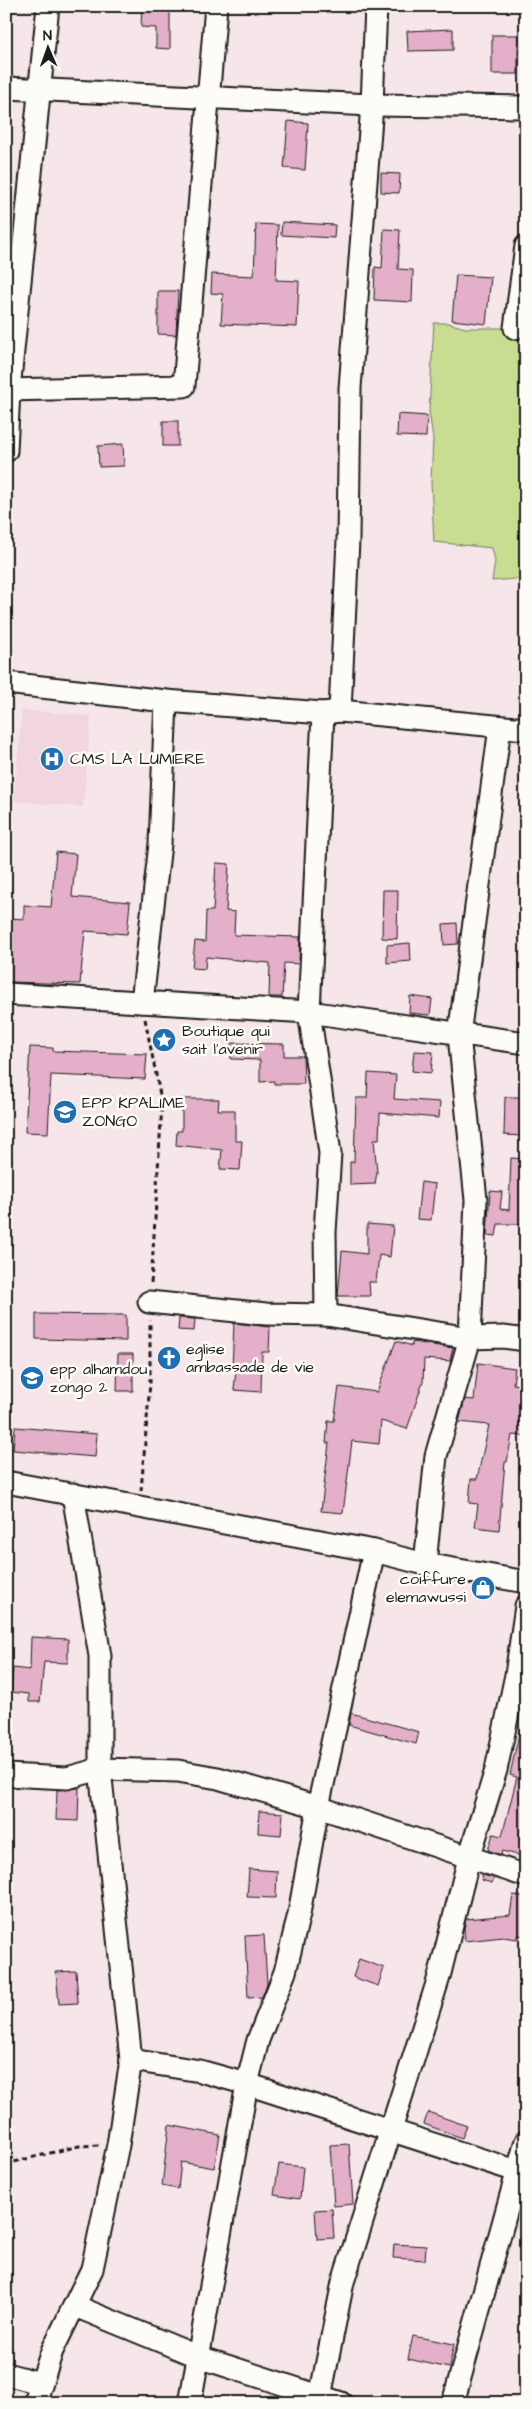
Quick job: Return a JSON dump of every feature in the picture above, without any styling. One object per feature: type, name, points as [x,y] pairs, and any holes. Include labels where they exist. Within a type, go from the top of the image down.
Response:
[{"type":"street","points":[[6,451],[8,390],[48,6]]},
{"type":"street","points":[[8,390],[184,386],[216,6]]},
{"type":"street","points":[[326,1315],[325,1232],[330,1153],[309,1012],[332,712],[348,540],[350,388],[372,105],[376,6]]},
{"type":"street","points":[[6,88],[372,105],[526,107]]},
{"type":"street","points":[[515,328],[526,246]]},
{"type":"street","points":[[6,683],[166,701],[332,712],[526,729]]},
{"type":"street","points":[[142,1002],[160,844],[166,701]]},
{"type":"street","points":[[425,1564],[436,1456],[470,1338],[476,1200],[459,1035],[500,727]]},
{"type":"street","points":[[6,994],[309,1012],[459,1035],[526,1043]]},
{"type":"street","points":[[149,1302],[266,1314],[326,1315],[470,1338],[503,1337],[526,1340]]},
{"type":"street","points":[[503,1337],[526,1354]]},
{"type":"street","points":[[6,1482],[141,1506],[374,1551],[425,1564],[526,1582]]},
{"type":"street","points":[[6,2374],[38,2393],[52,2351],[92,2269],[118,2145],[131,2060],[100,1770],[100,1656],[73,1494]]},
{"type":"street","points":[[190,2403],[247,2084],[258,2040],[286,1972],[299,1914],[318,1807],[374,1551]]},
{"type":"street","points":[[320,2398],[343,2282],[439,1977],[469,1858],[496,1770],[516,1675],[526,1606]]},
{"type":"street","points":[[6,1776],[67,1778],[100,1770],[178,1771],[247,1786],[318,1807],[526,1876]]},
{"type":"street","points":[[131,2060],[200,2071],[247,2084],[521,2172]]},
{"type":"street","points":[[453,2403],[521,2172],[526,2141]]},
{"type":"street","points":[[75,2306],[199,2357],[320,2398],[341,2403]]},
{"type":"path","points":[[141,1506],[150,1383],[149,1302],[162,1105],[142,1002]]},
{"type":"path","points":[[6,2161],[10,2163],[79,2146],[118,2145]]},
{"type":"shaded area","name":"CMS LA LUMIERE","points":[[22,710],[91,716],[83,807],[14,801]]},
{"type":"green space","points":[[434,323],[448,323],[465,328],[526,328],[526,578],[492,581],[495,561],[492,548],[434,542],[431,482],[433,439],[429,411]]},
{"type":"building","points":[[142,6],[170,7],[170,49],[156,48],[156,28],[141,27]]},
{"type":"building","points":[[453,29],[453,50],[408,51],[407,31]]},
{"type":"building","points":[[492,35],[518,35],[518,74],[492,74]]},
{"type":"building","points":[[288,121],[308,123],[305,170],[284,168]]},
{"type":"building","points":[[381,173],[400,174],[399,193],[381,192]]},
{"type":"building","points":[[282,222],[335,225],[334,238],[281,235]]},
{"type":"building","points":[[256,224],[278,225],[276,280],[299,281],[297,327],[221,324],[223,294],[211,293],[212,274],[254,276]]},
{"type":"building","points":[[384,229],[400,230],[398,269],[413,270],[412,302],[374,300],[375,267],[382,268]]},
{"type":"building","points":[[456,275],[491,277],[486,324],[452,320]]},
{"type":"building","points":[[158,291],[178,291],[176,335],[158,334]]},
{"type":"building","points":[[398,414],[427,416],[426,437],[397,436]]},
{"type":"building","points":[[163,421],[178,421],[178,446],[163,446]]},
{"type":"building","points":[[123,444],[124,466],[99,467],[98,446]]},
{"type":"building","points":[[56,852],[76,854],[72,897],[130,902],[127,934],[85,931],[80,984],[8,982],[10,918],[24,919],[24,905],[51,907]]},
{"type":"building","points":[[216,863],[229,864],[226,911],[235,912],[234,935],[300,937],[299,964],[284,963],[282,997],[269,997],[270,963],[206,957],[205,969],[192,968],[195,941],[205,942],[206,911],[213,911]]},
{"type":"building","points":[[383,890],[398,890],[397,939],[382,938]]},
{"type":"building","points":[[457,923],[458,944],[444,945],[443,924]]},
{"type":"building","points":[[410,943],[411,961],[387,963],[387,945]]},
{"type":"building","points":[[410,996],[432,999],[430,1015],[409,1013]]},
{"type":"building","points":[[231,1043],[284,1044],[284,1056],[303,1056],[304,1084],[274,1084],[274,1081],[260,1082],[260,1060],[231,1059]]},
{"type":"building","points":[[30,1047],[53,1048],[53,1051],[147,1054],[145,1079],[51,1075],[48,1133],[25,1132]]},
{"type":"building","points":[[414,1051],[433,1052],[431,1073],[412,1071]]},
{"type":"building","points":[[368,1073],[396,1075],[394,1099],[440,1102],[439,1118],[380,1113],[379,1139],[374,1139],[377,1172],[375,1184],[350,1185],[350,1162],[354,1162],[356,1098],[367,1098]]},
{"type":"building","points":[[505,1097],[526,1097],[526,1119],[524,1119],[522,1136],[504,1135]]},
{"type":"building","points":[[182,1099],[219,1099],[218,1110],[235,1110],[235,1141],[242,1141],[240,1170],[220,1169],[222,1150],[176,1145],[177,1131],[182,1131]]},
{"type":"building","points":[[511,1158],[526,1159],[526,1224],[498,1224],[496,1236],[487,1235],[490,1191],[502,1192],[500,1209],[509,1210]]},
{"type":"building","points":[[421,1182],[435,1184],[431,1220],[417,1219]]},
{"type":"building","points":[[367,1224],[393,1226],[390,1257],[379,1255],[376,1282],[369,1282],[370,1296],[338,1296],[342,1251],[367,1254]]},
{"type":"building","points":[[36,1314],[126,1315],[126,1341],[36,1339]]},
{"type":"building","points":[[179,1318],[195,1319],[194,1331],[178,1330]]},
{"type":"building","points":[[234,1323],[270,1327],[269,1352],[262,1352],[261,1392],[234,1390],[236,1370],[232,1370]]},
{"type":"building","points":[[396,1341],[412,1346],[412,1342],[453,1348],[450,1361],[424,1359],[423,1382],[407,1429],[381,1421],[379,1444],[352,1441],[343,1513],[321,1511],[329,1443],[326,1443],[328,1421],[334,1421],[339,1387],[377,1392]]},
{"type":"building","points":[[118,1354],[133,1354],[133,1391],[117,1391]]},
{"type":"building","points":[[478,1363],[515,1368],[513,1384],[526,1386],[526,1436],[512,1435],[507,1462],[505,1462],[499,1530],[475,1527],[478,1504],[469,1503],[471,1479],[477,1479],[489,1425],[459,1422],[465,1399],[474,1400]]},
{"type":"building","points":[[15,1427],[97,1434],[95,1457],[13,1450]]},
{"type":"building","points":[[31,1637],[68,1639],[68,1663],[44,1662],[40,1702],[29,1702],[29,1694],[11,1692],[13,1668],[30,1670]]},
{"type":"building","points":[[351,1713],[419,1732],[416,1744],[349,1725]]},
{"type":"building","points":[[520,1729],[526,1730],[526,1822],[522,1836],[526,1837],[526,1857],[502,1851],[501,1855],[488,1850],[493,1834],[502,1836],[517,1777],[510,1775]]},
{"type":"building","points":[[79,1788],[78,1821],[56,1820],[57,1790]]},
{"type":"building","points":[[259,1811],[283,1813],[281,1835],[258,1833]]},
{"type":"building","points":[[249,1869],[277,1871],[276,1898],[247,1897]]},
{"type":"building","points":[[482,1875],[494,1878],[492,1883],[481,1880]]},
{"type":"building","points":[[513,1895],[526,1897],[526,1936],[517,1935],[517,1939],[503,1937],[465,1941],[464,1929],[466,1919],[510,1915]]},
{"type":"building","points":[[264,1935],[267,1984],[262,1997],[248,1998],[245,1936]]},
{"type":"building","points":[[359,1959],[384,1968],[378,1986],[353,1977]]},
{"type":"building","points":[[76,1971],[78,2003],[59,2004],[56,1972]]},
{"type":"building","points":[[428,2112],[467,2126],[462,2138],[424,2124]]},
{"type":"building","points":[[169,2125],[220,2135],[214,2168],[181,2162],[178,2189],[162,2186]]},
{"type":"building","points":[[349,2144],[353,2204],[334,2206],[330,2145]]},
{"type":"building","points":[[279,2164],[303,2167],[300,2199],[274,2195]]},
{"type":"building","points":[[332,2209],[334,2238],[317,2239],[315,2210]]},
{"type":"building","points":[[394,2244],[426,2246],[425,2260],[393,2258]]},
{"type":"building","points":[[413,2336],[454,2344],[449,2368],[408,2359]]},
{"type":"place","name":"CMS LA LUMIERE","points":[[52,759]]},
{"type":"place","name":"Boutique qui sait l'avenir","points":[[164,1040]]},
{"type":"place","name":"EPP KPALIME ZONGO","points":[[65,1112]]},
{"type":"place","name":"eglise ambassade de vie","points":[[169,1358]]},
{"type":"place","name":"epp alhamdou zongo 2","points":[[32,1378]]},
{"type":"place","name":"coiffure elemawussi","points":[[483,1588]]}]
